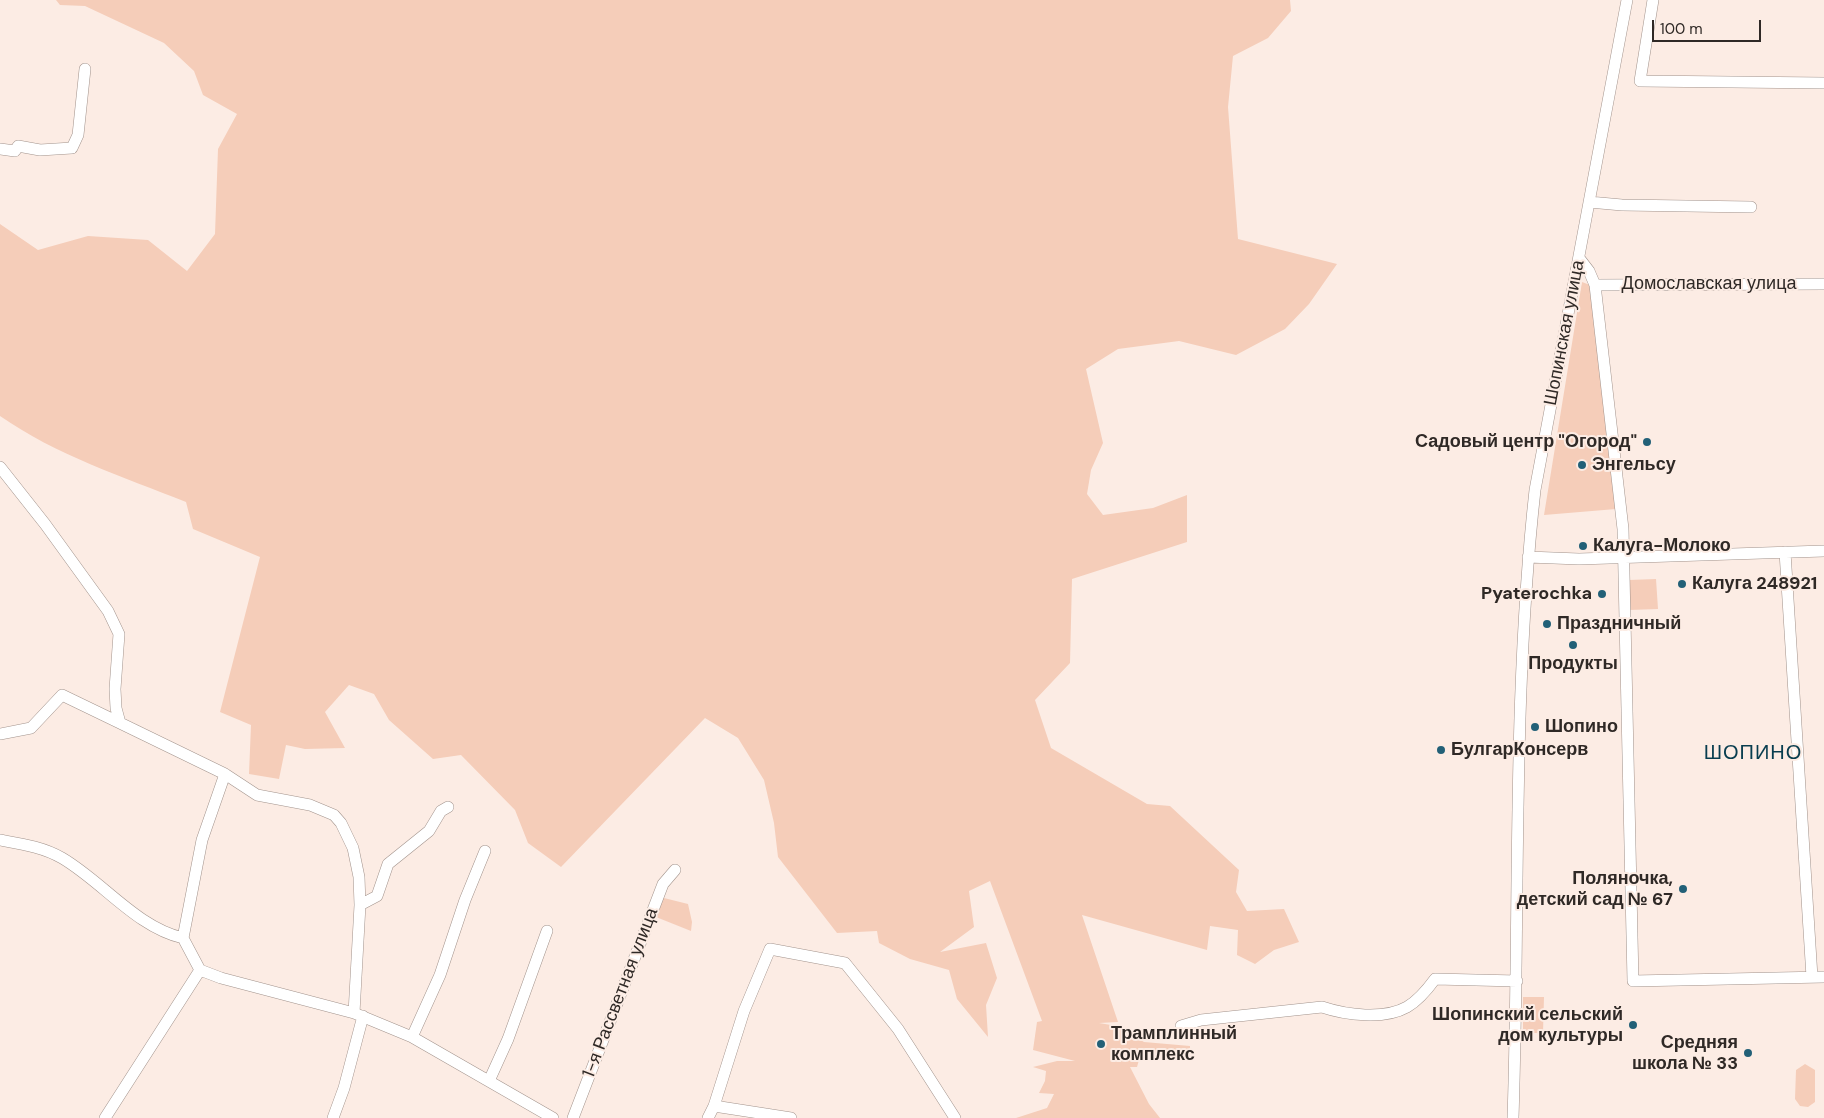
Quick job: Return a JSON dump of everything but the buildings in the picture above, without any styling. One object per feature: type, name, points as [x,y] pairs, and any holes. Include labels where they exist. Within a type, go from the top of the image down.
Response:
[{"type":"street","name":"Шопинская улица","points":[[1513,1118],[1518,981],[1519,751],[1528,557],[1535,490],[1628,0]]},
{"type":"street","points":[[1653,0],[1640,81],[1824,83]]},
{"type":"street","points":[[0,149],[15,151],[18,146],[40,150],[72,148],[78,134],[84,69]]},
{"type":"street","points":[[1589,202],[1622,205],[1751,207]]},
{"type":"street","points":[[1579,258],[1589,271],[1595,285],[1620,494],[1624,557],[1633,981],[1818,977],[1785,552]]},
{"type":"street","name":"Домославская улица","points":[[1595,285],[1824,284]]},
{"type":"street","points":[[0,467],[45,524],[108,610],[119,634],[115,689],[116,708],[120,723]]},
{"type":"street","points":[[1528,557],[1624,557],[1824,551]]},
{"type":"street","points":[[0,734],[31,728],[62,695],[225,774],[257,795],[310,805],[334,815],[345,829],[353,848],[360,905],[358,1014],[344,1088],[334,1118]]},
{"type":"street","points":[[225,774],[202,840],[183,938],[200,970],[221,978],[358,1014],[412,1037],[553,1118]]},
{"type":"street","points":[[360,905],[377,896],[388,864],[429,831],[441,811],[448,807]]},
{"type":"street","points":[[0,840],[34,846],[62,858],[150,924],[183,938]]},
{"type":"street","points":[[412,1037],[440,975],[465,900],[485,850]]},
{"type":"street","name":"1-я Рассветная улица","points":[[573,1118],[663,884],[675,870]]},
{"type":"street","points":[[489,1081],[508,1039],[547,931]]},
{"type":"street","points":[[708,1118],[714,1106],[744,1011],[770,949],[845,962],[898,1029],[955,1118]]},
{"type":"street","points":[[105,1118],[200,970]]},
{"type":"street","points":[[1180,1026],[1200,1020],[1322,1007],[1339,1013],[1384,1014],[1406,1008],[1424,994],[1435,980],[1518,981]]},
{"type":"street","points":[[714,1106],[791,1118]]},
{"type":"shaded area","points":[[56,0],[1290,0],[1291,11],[1268,38],[1233,56],[1228,107],[1238,239],[1337,264],[1309,304],[1285,329],[1236,355],[1179,341],[1118,349],[1086,369],[1103,443],[1091,470],[1087,494],[1103,515],[1153,508],[1187,495],[1187,542],[1072,579],[1070,663],[1035,700],[1051,748],[1147,804],[1170,806],[1239,870],[1236,892],[1247,911],[1284,909],[1299,942],[1274,950],[1255,964],[1237,955],[1238,930],[1210,926],[1207,950],[1082,915],[1118,1022],[1099,1023],[1117,1026],[1144,1042],[1190,1046],[1190,1058],[1141,1053],[1137,1067],[1130,1067],[1149,1104],[1160,1118],[1016,1118],[1047,1108],[1054,1094],[1039,1093],[1045,1081],[1046,1071],[1033,1067],[1057,1061],[1075,1061],[1033,1050],[1037,1022],[1042,1021],[990,881],[969,891],[974,927],[940,952],[986,943],[997,978],[986,1005],[988,1037],[957,999],[949,970],[910,959],[879,943],[877,931],[837,933],[778,857],[774,823],[764,780],[738,738],[705,718],[561,867],[528,843],[515,810],[461,755],[433,759],[389,720],[374,694],[349,685],[325,712],[345,748],[305,749],[286,745],[279,779],[249,774],[251,725],[220,712],[260,557],[193,529],[186,502],[67,454],[21,430],[0,416],[0,224],[38,250],[88,236],[148,240],[187,271],[215,234],[218,149],[237,114],[203,95],[194,71],[164,43],[85,6],[60,5]]},
{"type":"shaded area","points":[[1582,282],[1590,285],[1616,509],[1544,515]]},
{"type":"shaded area","points":[[1656,579],[1658,609],[1629,610],[1629,580]]},
{"type":"shaded area","points":[[660,897],[688,904],[692,922],[691,931],[656,917]]},
{"type":"shaded area","points":[[1523,997],[1544,997],[1543,1033],[1523,1033]]},
{"type":"shaded area","points":[[1805,1064],[1815,1070],[1815,1102],[1808,1107],[1800,1106],[1795,1099],[1796,1070]]},
{"type":"place","name":"Садовый центр \"Огород\"","points":[[1647,442]]},
{"type":"place","name":"Энгельсу","points":[[1582,465]]},
{"type":"place","name":"Калуга-Молоко","points":[[1583,546]]},
{"type":"place","name":"Калуга 248921","points":[[1682,584]]},
{"type":"place","name":"Pyaterochka","points":[[1602,594]]},
{"type":"place","name":"Праздничный","points":[[1547,624]]},
{"type":"place","name":"Продукты","points":[[1573,645]]},
{"type":"place","name":"Шопино","points":[[1535,727]]},
{"type":"place","name":"БулгарКонсерв","points":[[1441,750]]},
{"type":"place","name":"Поляночка, детский сад № 67","points":[[1683,889]]},
{"type":"place","name":"Шопинский сельский дом культуры","points":[[1633,1025]]},
{"type":"place","name":"Трамплинный комплекс","points":[[1101,1044]]},
{"type":"place","name":"Средняя школа № 33","points":[[1748,1053]]},
{"type":"district","name":"ШОПИНО","points":[[1753,754]]}]
